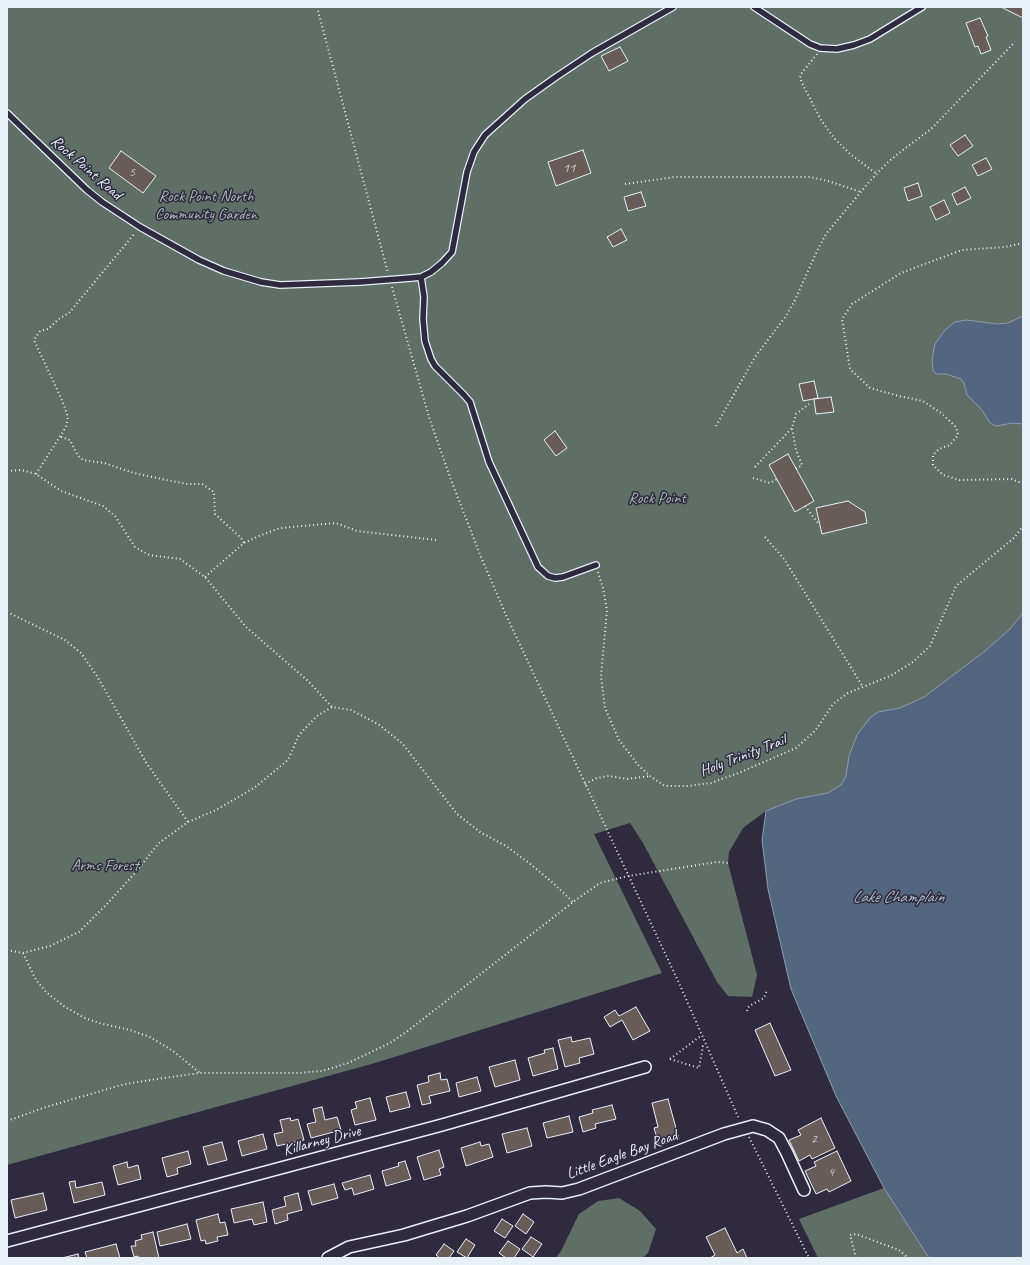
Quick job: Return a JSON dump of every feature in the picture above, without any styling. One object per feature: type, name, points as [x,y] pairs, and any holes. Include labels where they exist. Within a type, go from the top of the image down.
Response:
[{"type":"street","name":"Killarney Drive","points":[[7,1241],[427,1129],[644,1067]]},
{"type":"street","name":"Little Eagle Bay Road","points":[[328,1258],[349,1247],[404,1235],[474,1214],[530,1193],[562,1193],[579,1189],[724,1134],[753,1126],[768,1130],[779,1138],[788,1153],[804,1190]]},
{"type":"lane","points":[[596,565],[563,577],[555,578],[548,576],[538,567],[489,462],[470,402],[431,359],[425,341],[423,319],[424,297],[421,277],[431,272],[452,252],[467,172],[474,152],[485,135],[525,99],[556,77],[592,53],[673,7]]},
{"type":"lane","points":[[754,7],[798,37],[820,48],[837,49],[854,46],[870,39],[922,7]]},
{"type":"lane","name":"Rock Point Road","points":[[7,113],[87,190],[116,212],[199,260],[224,271],[252,280],[280,285],[360,282],[421,277]]},
{"type":"path","points":[[317,7],[389,278]]},
{"type":"path","points":[[716,426],[755,357],[786,316],[826,234],[877,174],[899,152],[931,129],[1015,42]]},
{"type":"path","points":[[820,48],[801,74],[800,78],[802,83],[821,120],[834,138],[850,154],[877,174]]},
{"type":"path","points":[[625,184],[675,177],[810,177],[828,181],[861,192]]},
{"type":"path","points":[[36,474],[61,436],[66,427],[68,417],[62,400],[34,340],[40,331],[48,329],[60,318],[69,313],[140,226]]},
{"type":"path","points":[[1023,243],[1005,247],[962,250],[901,273],[852,304],[842,319],[850,369],[870,388],[923,401],[941,413],[956,427],[958,435],[950,445],[939,449],[933,455],[934,465],[943,475],[960,480],[1012,479],[1023,484]]},
{"type":"path","points":[[391,286],[429,417],[451,480],[506,615],[679,983],[741,1122]]},
{"type":"path","points":[[796,469],[802,465],[796,450],[792,428],[796,414],[809,404]]},
{"type":"path","points":[[755,467],[792,428]]},
{"type":"path","points":[[61,436],[70,440],[78,456],[83,460],[104,463],[134,473],[166,480],[188,484],[202,484],[214,492],[215,514],[241,538],[244,543]]},
{"type":"path","points":[[7,472],[20,470],[36,474],[61,491],[103,506],[115,516],[135,547],[149,555],[180,559],[204,577],[246,628],[307,680],[332,707],[351,710],[378,724],[402,743],[457,814],[480,832],[506,846],[529,863],[573,902]]},
{"type":"path","points":[[753,478],[770,483],[777,479]]},
{"type":"path","points":[[805,506],[818,523],[820,523]]},
{"type":"path","points":[[204,577],[244,543],[280,528],[336,523],[357,531],[436,540]]},
{"type":"path","name":"Holy Trinity Trail","points":[[596,565],[603,588],[607,610],[601,676],[605,708],[619,740],[639,766],[650,776],[665,786],[688,786],[711,783],[741,772],[796,748],[815,731],[833,704],[848,693],[890,676],[913,662],[930,646],[956,586],[1015,537],[1023,526]]},
{"type":"path","points":[[765,537],[784,559],[863,687]]},
{"type":"path","points":[[7,612],[65,640],[81,653],[97,676],[147,764],[188,822]]},
{"type":"path","points":[[7,950],[23,954],[50,946],[79,932],[135,873],[159,843],[188,822],[216,810],[254,788],[288,760],[299,735],[317,716],[332,707]]},
{"type":"path","points":[[585,784],[597,778],[609,776],[627,779],[650,776]]},
{"type":"path","points":[[7,1121],[46,1107],[125,1084],[200,1073],[298,1074],[322,1071],[348,1063],[390,1043],[409,1030],[573,902],[600,883],[628,876],[717,862],[728,863]]},
{"type":"path","points":[[23,954],[36,980],[46,992],[65,1007],[99,1024],[130,1030],[150,1037],[172,1051],[200,1073]]},
{"type":"path","points":[[747,1011],[749,1006],[764,998],[767,990]]},
{"type":"path","points":[[702,1035],[670,1059],[699,1068],[703,1046],[706,1045]]},
{"type":"path","points":[[747,1134],[809,1258]]},
{"type":"path","points":[[856,1258],[850,1235],[856,1234],[899,1250],[908,1258]]},
{"type":"green space","name":"Rock Point","points":[[7,7],[1023,7],[1023,316],[1009,323],[997,324],[967,320],[936,374],[946,374],[961,379],[964,383],[967,395],[982,410],[990,423],[996,426],[1013,423],[1023,424],[1023,613],[1010,629],[985,651],[924,697],[900,708],[878,712],[857,735],[849,756],[846,776],[841,785],[828,793],[796,799],[766,811],[743,828],[729,852],[728,863],[757,975],[752,997],[728,996],[717,982],[643,843],[630,823],[594,834],[662,973],[375,1063],[7,1165]]},
{"type":"green space","points":[[884,1188],[929,1258],[818,1258],[799,1219]]},
{"type":"green space","points":[[619,1198],[640,1211],[656,1229],[648,1253],[643,1258],[556,1258],[579,1214],[598,1201]]},
{"type":"water","points":[[1023,316],[1023,424],[1013,423],[996,426],[990,423],[982,410],[967,395],[964,383],[961,379],[946,374],[936,374],[933,370],[932,359],[935,344],[945,330],[955,322],[967,320],[997,324],[1008,323]]},
{"type":"water","name":"Lake Champlain","points":[[1023,613],[1023,1258],[929,1258],[884,1188],[836,1096],[791,989],[768,889],[762,840],[766,811],[796,799],[828,793],[841,785],[846,776],[849,756],[857,735],[870,718],[878,712],[900,708],[924,697],[985,651],[1010,629]]},
{"type":"building","points":[[1001,7],[1023,7],[1023,18]]},
{"type":"building","points":[[980,18],[988,36],[986,37],[991,50],[981,54],[978,46],[975,47],[966,23]]},
{"type":"building","points":[[620,47],[628,61],[609,71],[601,56]]},
{"type":"building","points":[[965,135],[973,146],[958,156],[950,145]]},
{"type":"building","points":[[583,150],[591,173],[556,186],[548,162]]},
{"type":"building","points":[[121,151],[156,176],[143,193],[109,168]]},
{"type":"building","points":[[986,158],[992,169],[978,176],[972,165]]},
{"type":"building","points":[[918,183],[922,196],[908,201],[904,188]]},
{"type":"building","points":[[965,187],[971,198],[957,205],[952,194]]},
{"type":"building","points":[[641,192],[646,206],[628,211],[624,197]]},
{"type":"building","points":[[944,200],[950,213],[936,220],[930,207]]},
{"type":"building","points":[[621,229],[627,240],[613,247],[607,237]]},
{"type":"building","points":[[814,381],[818,398],[803,401],[799,384]]},
{"type":"building","points":[[831,397],[834,412],[816,414],[814,399]]},
{"type":"building","points":[[555,431],[567,448],[556,456],[544,440]]},
{"type":"building","points":[[788,454],[814,501],[795,512],[769,465]]},
{"type":"building","points":[[848,501],[865,512],[867,523],[822,534],[816,508]]},
{"type":"building","points":[[636,1007],[650,1031],[633,1040],[622,1020],[610,1027],[604,1017],[615,1010],[619,1016]]},
{"type":"building","points":[[770,1023],[791,1070],[775,1076],[755,1030]]},
{"type":"building","points":[[571,1037],[572,1042],[590,1038],[594,1054],[579,1058],[580,1063],[565,1067],[558,1040]]},
{"type":"building","points":[[553,1048],[558,1069],[533,1076],[528,1058],[545,1053],[544,1050]]},
{"type":"building","points":[[515,1060],[520,1080],[495,1087],[489,1067]]},
{"type":"building","points":[[440,1073],[441,1080],[447,1079],[450,1091],[429,1096],[431,1103],[422,1105],[417,1085],[429,1082],[428,1076]]},
{"type":"building","points":[[477,1077],[481,1091],[459,1097],[456,1083]]},
{"type":"building","points":[[406,1092],[410,1107],[390,1112],[386,1097]]},
{"type":"building","points":[[370,1098],[376,1120],[355,1125],[351,1110],[357,1108],[355,1102]]},
{"type":"building","points":[[668,1099],[679,1139],[659,1145],[654,1128],[658,1127],[652,1103]]},
{"type":"building","points":[[612,1105],[616,1119],[595,1124],[596,1128],[583,1132],[579,1117],[593,1113],[592,1110]]},
{"type":"building","points":[[322,1107],[325,1120],[337,1117],[341,1130],[311,1138],[307,1124],[316,1122],[313,1109]]},
{"type":"building","points":[[569,1116],[573,1132],[547,1138],[543,1123]]},
{"type":"building","points":[[290,1118],[291,1121],[298,1119],[304,1140],[277,1146],[274,1134],[283,1132],[280,1120]]},
{"type":"building","points":[[821,1118],[835,1148],[812,1159],[810,1155],[799,1161],[789,1140],[801,1135],[798,1130]]},
{"type":"building","points":[[527,1128],[532,1146],[507,1153],[502,1134]]},
{"type":"building","points":[[263,1134],[267,1149],[242,1156],[238,1141]]},
{"type":"building","points":[[222,1142],[227,1160],[208,1165],[203,1147]]},
{"type":"building","points":[[480,1142],[481,1146],[489,1144],[493,1157],[466,1166],[461,1148]]},
{"type":"building","points":[[439,1150],[444,1167],[439,1169],[441,1175],[424,1180],[417,1157]]},
{"type":"building","points":[[188,1151],[191,1164],[177,1168],[178,1174],[167,1177],[162,1158]]},
{"type":"building","points":[[837,1151],[851,1181],[829,1192],[827,1189],[816,1194],[805,1171],[816,1166],[814,1162]]},
{"type":"building","points":[[405,1161],[411,1179],[386,1186],[382,1171],[399,1166],[398,1163]]},
{"type":"building","points":[[127,1162],[128,1168],[138,1165],[141,1179],[118,1185],[113,1166]]},
{"type":"building","points":[[370,1175],[374,1189],[354,1195],[352,1188],[345,1190],[342,1183]]},
{"type":"building","points":[[75,1181],[76,1188],[102,1182],[105,1195],[74,1203],[69,1182]]},
{"type":"building","points":[[334,1184],[338,1198],[312,1205],[308,1191]]},
{"type":"building","points":[[43,1193],[47,1210],[15,1218],[11,1200]]},
{"type":"building","points":[[298,1193],[302,1210],[287,1214],[288,1220],[275,1224],[272,1210],[286,1206],[284,1197]]},
{"type":"building","points":[[263,1202],[267,1222],[254,1225],[252,1219],[234,1223],[231,1209]]},
{"type":"building","points":[[218,1214],[220,1223],[225,1222],[228,1235],[217,1237],[218,1241],[206,1244],[205,1240],[201,1241],[196,1220]]},
{"type":"building","points":[[523,1214],[534,1222],[526,1234],[515,1226]]},
{"type":"building","points":[[502,1219],[513,1226],[505,1238],[494,1231]]},
{"type":"building","points":[[187,1224],[191,1239],[160,1246],[157,1232]]},
{"type":"building","points":[[725,1228],[737,1253],[743,1249],[747,1258],[710,1258],[715,1255],[706,1237]]},
{"type":"building","points":[[153,1232],[159,1258],[134,1257],[131,1246],[136,1246],[135,1241],[142,1239],[141,1235]]},
{"type":"building","points":[[531,1237],[542,1244],[533,1257],[522,1249]]},
{"type":"building","points":[[466,1239],[475,1245],[467,1258],[457,1252]]},
{"type":"building","points":[[508,1241],[520,1249],[514,1258],[506,1258],[499,1253]]},
{"type":"building","points":[[116,1244],[120,1258],[87,1258],[85,1252]]},
{"type":"building","points":[[444,1244],[454,1251],[449,1258],[440,1258],[436,1255]]},
{"type":"building","points":[[78,1254],[79,1258],[62,1258]]},
{"type":"park label","name":"Rock Point North Community Garden","points":[[206,206]]},
{"type":"park label","name":"Arms Forest","points":[[105,866]]}]
